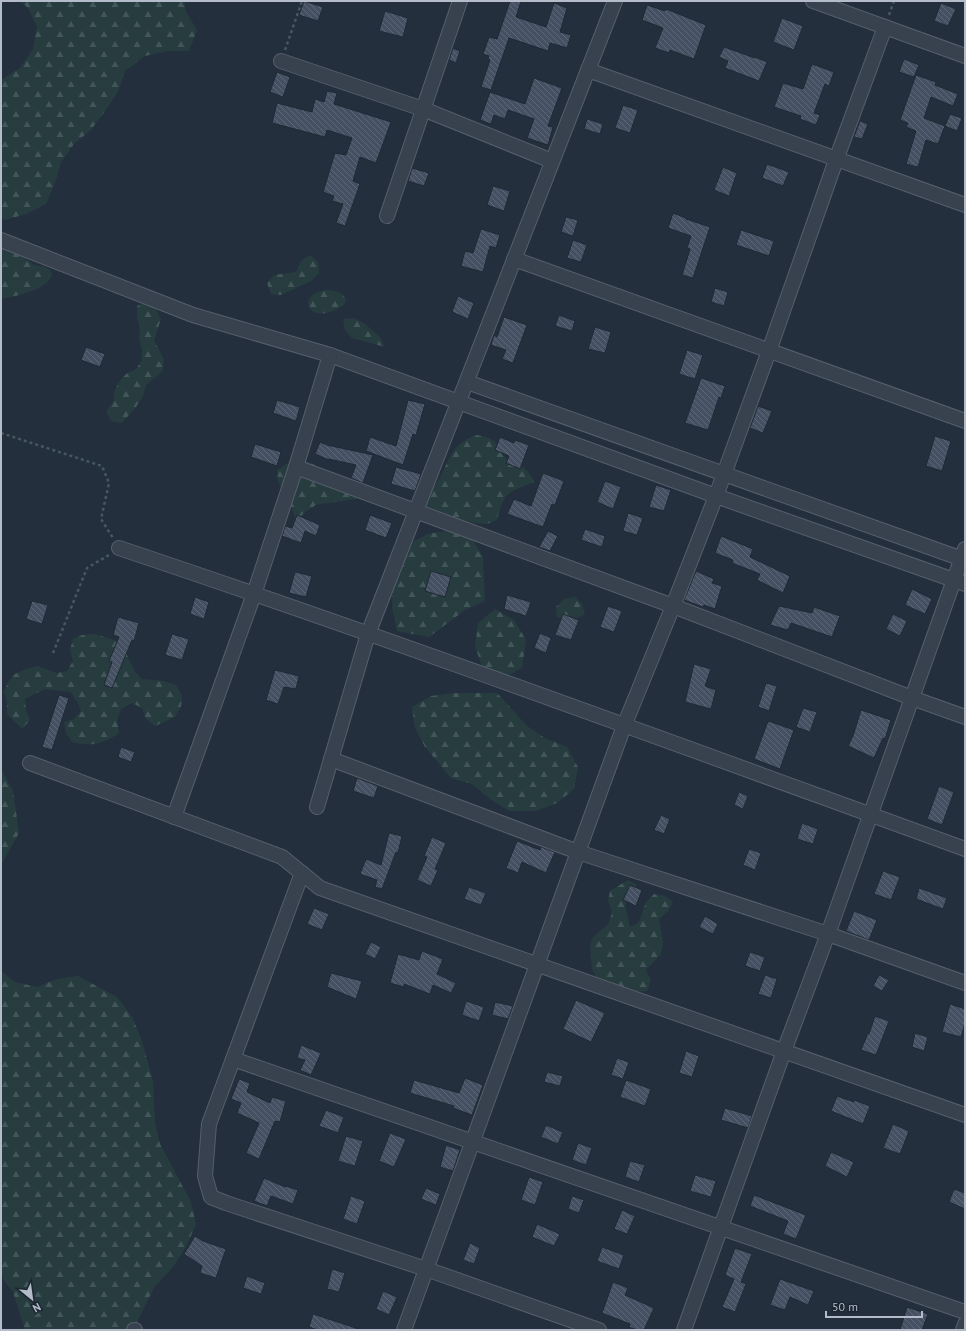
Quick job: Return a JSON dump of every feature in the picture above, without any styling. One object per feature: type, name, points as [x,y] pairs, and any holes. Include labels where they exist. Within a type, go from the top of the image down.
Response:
[{"type":"street","points":[[387,216],[460,1]]},
{"type":"street","points":[[317,807],[368,634],[614,1]]},
{"type":"street","points":[[813,1],[965,56]]},
{"type":"street","points":[[404,1330],[624,726],[716,496],[885,27]]},
{"type":"street","points":[[281,61],[423,109],[552,161]]},
{"type":"street","points":[[588,70],[965,205]]},
{"type":"street","points":[[1,240],[193,315],[330,356],[716,496],[960,582]]},
{"type":"street","points":[[514,259],[965,421]]},
{"type":"street","points":[[174,817],[254,594],[296,467],[330,356]]},
{"type":"street","points":[[467,382],[724,474],[964,556],[960,582],[912,698],[684,1330]]},
{"type":"street","points":[[296,467],[673,606],[965,717]]},
{"type":"street","points":[[119,548],[368,634],[965,849]]},
{"type":"street","points":[[331,759],[578,852],[828,934],[965,983]]},
{"type":"street","points":[[30,763],[282,857],[320,888],[965,1115]]},
{"type":"street","points":[[302,873],[209,1124],[205,1176],[211,1197],[426,1269],[598,1330]]},
{"type":"street","points":[[233,1059],[965,1312]]},
{"type":"street","points":[[963,1330],[965,1324]]},
{"type":"path","points":[[281,61],[302,1]]},
{"type":"path","points":[[1,433],[102,466],[109,483],[101,519],[119,548],[87,568],[53,653]]},
{"type":"green space","points":[[20,1],[184,1],[186,12],[197,30],[189,51],[168,51],[145,56],[125,71],[118,92],[105,111],[91,130],[74,144],[61,162],[55,183],[46,204],[26,214],[5,220],[1,218],[1,77],[3,79],[20,68],[33,49],[37,27],[28,8]]},
{"type":"green space","points":[[1,248],[19,254],[34,265],[46,267],[50,270],[52,275],[44,285],[30,292],[1,299]]},
{"type":"green space","points":[[310,255],[318,262],[319,273],[311,281],[281,295],[271,294],[267,283],[274,275],[296,272],[301,261]]},
{"type":"green space","points":[[328,290],[341,293],[346,299],[344,305],[327,313],[319,313],[309,308],[309,299],[313,295]]},
{"type":"green space","points":[[147,302],[156,309],[161,319],[154,340],[164,360],[163,371],[146,385],[143,396],[136,407],[122,423],[111,421],[106,411],[113,402],[114,392],[119,382],[126,374],[136,369],[142,360],[137,306]]},
{"type":"green space","points":[[354,318],[364,323],[380,337],[385,347],[352,338],[345,330],[343,319]]},
{"type":"green space","points":[[476,435],[491,439],[495,442],[504,457],[525,469],[534,482],[518,488],[507,495],[502,503],[497,520],[486,524],[461,520],[421,504],[436,484],[456,448],[461,443]]},
{"type":"green space","points":[[296,461],[315,465],[324,475],[355,479],[364,487],[362,498],[316,505],[305,512],[296,521],[289,499],[278,481],[277,470],[286,464]]},
{"type":"green space","points":[[450,530],[471,537],[483,557],[485,601],[465,610],[429,637],[397,631],[392,608],[393,585],[410,543],[428,534]]},
{"type":"green space","points":[[575,597],[582,604],[585,614],[575,619],[557,617],[556,607],[564,599]]},
{"type":"green space","points":[[495,609],[514,620],[526,640],[522,668],[503,678],[483,668],[475,647],[478,623]]},
{"type":"green space","points":[[95,634],[117,641],[125,651],[135,672],[142,679],[164,681],[176,685],[182,696],[181,707],[175,717],[155,726],[146,719],[142,708],[132,703],[121,709],[117,720],[119,733],[108,740],[97,744],[79,744],[72,742],[66,733],[64,722],[74,719],[81,711],[77,701],[70,692],[45,689],[25,699],[26,710],[30,720],[22,729],[7,714],[7,703],[4,692],[8,682],[15,674],[37,666],[57,673],[67,671],[73,661],[70,650],[73,639],[82,635]]},
{"type":"green space","points":[[454,693],[497,693],[527,726],[545,738],[567,747],[578,767],[574,789],[557,803],[536,811],[509,811],[490,799],[472,784],[451,778],[425,747],[415,728],[412,707],[431,696]]},
{"type":"green space","points":[[1,769],[13,791],[19,833],[1,865]]},
{"type":"green space","points":[[628,880],[637,885],[625,905],[630,927],[639,922],[646,902],[654,894],[665,896],[673,902],[668,911],[659,919],[663,942],[661,954],[646,970],[651,980],[647,991],[624,992],[597,980],[592,969],[590,948],[592,938],[609,923],[612,912],[608,901],[610,891]]},
{"type":"green space","points":[[1,971],[15,982],[37,987],[57,979],[78,976],[117,997],[132,1017],[141,1038],[153,1081],[155,1123],[160,1144],[191,1202],[196,1224],[186,1247],[173,1267],[155,1286],[132,1330],[25,1330],[13,1292],[1,1276]]},
{"type":"building","points":[[304,1],[323,7],[318,21],[299,15]]},
{"type":"building","points":[[510,1],[521,1],[516,17],[546,27],[554,3],[567,8],[560,32],[571,35],[567,48],[550,43],[548,51],[509,38],[491,90],[481,87],[490,60],[488,59],[489,56],[483,54],[489,37],[497,39]]},
{"type":"building","points":[[941,3],[956,9],[948,26],[934,21]]},
{"type":"building","points":[[647,5],[665,11],[666,9],[706,25],[694,59],[670,50],[669,53],[655,48],[663,28],[642,20]]},
{"type":"building","points":[[385,11],[408,18],[403,37],[379,31]]},
{"type":"building","points":[[782,18],[803,26],[794,50],[773,42]]},
{"type":"building","points":[[724,47],[767,62],[759,81],[725,68],[728,61],[719,57]]},
{"type":"building","points":[[453,48],[460,51],[456,63],[449,60]]},
{"type":"building","points":[[904,59],[919,65],[914,77],[899,72]]},
{"type":"building","points":[[812,64],[834,72],[829,86],[825,84],[814,113],[820,115],[816,125],[800,119],[801,116],[774,107],[783,83],[803,89]]},
{"type":"building","points":[[277,72],[290,77],[283,97],[270,92]]},
{"type":"building","points":[[916,75],[936,82],[935,85],[958,94],[953,106],[931,97],[924,118],[945,126],[938,144],[926,140],[918,167],[906,164],[916,131],[906,127],[908,123],[900,120]]},
{"type":"building","points":[[534,78],[562,88],[548,126],[553,127],[548,145],[527,138],[534,119],[508,110],[505,119],[494,115],[491,124],[480,120],[490,92],[525,104]]},
{"type":"building","points":[[327,91],[337,93],[334,104],[391,122],[376,163],[360,157],[353,181],[360,184],[345,226],[336,223],[343,204],[332,201],[334,196],[323,192],[335,153],[346,155],[352,138],[327,130],[325,137],[272,123],[277,103],[312,112],[315,99],[324,102]]},
{"type":"building","points":[[623,105],[638,110],[630,133],[615,128]]},
{"type":"building","points":[[950,114],[962,118],[957,131],[945,126]]},
{"type":"building","points":[[587,119],[603,124],[600,134],[584,129]]},
{"type":"building","points":[[860,121],[868,124],[862,139],[854,137]]},
{"type":"building","points":[[767,164],[789,172],[783,186],[762,178]]},
{"type":"building","points":[[723,167],[737,173],[729,196],[714,190]]},
{"type":"building","points":[[412,168],[429,173],[424,186],[408,181]]},
{"type":"building","points":[[493,186],[510,191],[504,211],[487,205]]},
{"type":"building","points":[[673,213],[710,227],[693,278],[682,275],[690,249],[687,248],[691,236],[668,228]]},
{"type":"building","points":[[566,217],[578,220],[573,236],[561,232]]},
{"type":"building","points":[[481,229],[500,235],[496,248],[490,246],[483,272],[461,266],[465,251],[473,253]]},
{"type":"building","points":[[741,230],[774,241],[769,256],[736,245]]},
{"type":"building","points":[[573,240],[587,245],[581,262],[567,258]]},
{"type":"building","points":[[715,288],[728,292],[724,306],[711,302]]},
{"type":"building","points":[[458,296],[474,303],[468,319],[452,312]]},
{"type":"building","points":[[559,315],[575,321],[572,331],[555,326]]},
{"type":"building","points":[[504,317],[527,325],[513,363],[502,359],[506,350],[491,345],[494,335],[497,337]]},
{"type":"building","points":[[595,327],[611,332],[605,353],[588,349]]},
{"type":"building","points":[[86,347],[105,354],[100,367],[81,360]]},
{"type":"building","points":[[687,350],[703,355],[695,379],[679,374]]},
{"type":"building","points":[[701,378],[725,386],[721,398],[719,397],[708,430],[685,423]]},
{"type":"building","points":[[277,400],[300,407],[296,421],[273,413]]},
{"type":"building","points":[[408,400],[425,404],[416,435],[413,434],[403,465],[366,451],[370,437],[396,446]]},
{"type":"building","points":[[758,406],[772,411],[763,433],[750,428]]},
{"type":"building","points":[[935,436],[951,441],[942,471],[926,466]]},
{"type":"building","points":[[500,437],[514,443],[515,440],[529,445],[520,469],[506,463],[509,456],[495,450]]},
{"type":"building","points":[[320,442],[327,445],[373,455],[363,483],[351,478],[356,465],[329,460],[315,454]]},
{"type":"building","points":[[255,444],[281,452],[277,466],[251,457]]},
{"type":"building","points":[[396,467],[421,474],[415,491],[391,484]]},
{"type":"building","points":[[543,473],[564,481],[555,505],[552,504],[543,527],[507,514],[514,499],[531,506]]},
{"type":"building","points":[[605,481],[621,487],[613,509],[597,502]]},
{"type":"building","points":[[656,485],[671,490],[664,511],[649,507]]},
{"type":"building","points":[[628,513],[643,518],[637,535],[623,531]]},
{"type":"building","points":[[297,515],[320,525],[316,536],[305,531],[301,543],[282,536],[285,526],[292,528]]},
{"type":"building","points":[[370,515],[392,523],[386,538],[365,530]]},
{"type":"building","points":[[585,529],[605,536],[602,547],[581,540]]},
{"type":"building","points":[[548,531],[558,536],[550,551],[539,547]]},
{"type":"building","points":[[721,536],[753,549],[750,557],[790,576],[783,593],[757,580],[760,574],[732,563],[733,560],[715,553]]},
{"type":"building","points":[[431,571],[451,577],[445,597],[425,591]]},
{"type":"building","points":[[696,571],[714,579],[712,583],[722,586],[715,609],[704,605],[703,607],[684,600]]},
{"type":"building","points":[[295,572],[312,576],[306,597],[289,593]]},
{"type":"building","points":[[912,589],[932,599],[925,614],[905,605]]},
{"type":"building","points":[[507,595],[531,602],[526,616],[504,609]]},
{"type":"building","points":[[195,597],[209,602],[204,619],[190,614]]},
{"type":"building","points":[[32,601],[48,605],[42,624],[26,619]]},
{"type":"building","points":[[608,606],[622,611],[614,632],[600,627]]},
{"type":"building","points":[[779,606],[812,613],[814,607],[840,616],[832,637],[791,623],[788,630],[770,625]]},
{"type":"building","points":[[563,614],[579,620],[571,640],[555,635]]},
{"type":"building","points":[[893,614],[907,621],[900,636],[886,629]]},
{"type":"building","points":[[118,617],[139,623],[134,641],[132,640],[112,688],[104,685],[112,662],[109,661],[119,637],[113,635]]},
{"type":"building","points":[[540,633],[551,638],[546,653],[534,648]]},
{"type":"building","points":[[172,634],[189,639],[182,660],[165,655]]},
{"type":"building","points":[[694,664],[711,669],[705,686],[716,690],[711,709],[685,702]]},
{"type":"building","points":[[275,670],[299,676],[296,689],[284,687],[278,704],[266,700]]},
{"type":"building","points":[[766,683],[777,686],[769,711],[758,707]]},
{"type":"building","points":[[59,695],[69,698],[52,750],[42,747]]},
{"type":"building","points":[[803,708],[817,712],[810,732],[796,727]]},
{"type":"building","points":[[861,710],[891,720],[885,739],[883,738],[874,758],[848,746],[853,736]]},
{"type":"building","points":[[768,721],[794,730],[780,769],[754,759]]},
{"type":"building","points":[[121,747],[135,752],[131,762],[118,757]]},
{"type":"building","points":[[357,778],[378,786],[374,798],[353,791]]},
{"type":"building","points":[[939,786],[954,792],[942,825],[927,819]]},
{"type":"building","points":[[739,792],[748,796],[743,809],[734,805]]},
{"type":"building","points":[[661,815],[670,819],[664,834],[654,830]]},
{"type":"building","points":[[802,823],[818,829],[813,844],[797,839]]},
{"type":"building","points":[[389,833],[402,836],[398,853],[396,852],[382,889],[375,887],[377,880],[360,874],[366,859],[381,865]]},
{"type":"building","points":[[432,837],[446,843],[435,869],[438,870],[431,886],[417,880],[427,857],[424,856]]},
{"type":"building","points":[[517,841],[540,850],[541,847],[555,852],[546,873],[522,862],[518,873],[506,868]]},
{"type":"building","points":[[749,849],[761,853],[755,870],[743,865]]},
{"type":"building","points":[[883,871],[900,877],[891,900],[874,894]]},
{"type":"building","points":[[630,885],[642,890],[636,906],[623,900]]},
{"type":"building","points":[[469,887],[486,893],[481,905],[464,899]]},
{"type":"building","points":[[919,888],[947,898],[943,909],[916,899]]},
{"type":"building","points":[[314,908],[329,914],[322,930],[307,924]]},
{"type":"building","points":[[854,911],[877,920],[869,940],[846,931]]},
{"type":"building","points":[[705,916],[718,924],[713,934],[699,927]]},
{"type":"building","points":[[371,942],[381,947],[375,959],[365,954]]},
{"type":"building","points":[[422,951],[443,959],[437,974],[456,983],[451,993],[433,985],[430,994],[404,984],[404,987],[390,983],[398,954],[419,960]]},
{"type":"building","points":[[750,952],[765,957],[760,971],[745,966]]},
{"type":"building","points":[[331,973],[362,981],[356,999],[327,987]]},
{"type":"building","points":[[765,975],[777,979],[771,998],[758,994]]},
{"type":"building","points":[[879,975],[889,980],[882,991],[873,986]]},
{"type":"building","points":[[576,1000],[605,1013],[591,1042],[563,1029]]},
{"type":"building","points":[[466,1001],[484,1007],[479,1021],[462,1015]]},
{"type":"building","points":[[495,1002],[513,1006],[508,1019],[492,1015]]},
{"type":"building","points":[[950,1004],[965,1009],[965,1023],[961,1037],[942,1032]]},
{"type":"building","points":[[875,1016],[889,1021],[876,1055],[861,1050],[868,1033],[869,1034]]},
{"type":"building","points":[[915,1033],[928,1037],[924,1051],[912,1047]]},
{"type":"building","points":[[301,1045],[321,1053],[311,1075],[300,1070],[305,1060],[297,1058]]},
{"type":"building","points":[[686,1051],[699,1056],[692,1077],[679,1073]]},
{"type":"building","points":[[617,1058],[629,1062],[623,1079],[611,1075]]},
{"type":"building","points":[[547,1072],[563,1076],[560,1086],[544,1082]]},
{"type":"building","points":[[465,1078],[483,1085],[472,1115],[453,1108],[454,1106],[410,1093],[414,1080],[459,1093]]},
{"type":"building","points":[[239,1079],[250,1083],[247,1092],[270,1103],[272,1097],[286,1101],[280,1122],[275,1121],[259,1159],[246,1153],[259,1123],[237,1113],[241,1103],[231,1099]]},
{"type":"building","points":[[626,1080],[651,1089],[645,1106],[620,1097]]},
{"type":"building","points":[[837,1096],[870,1106],[863,1124],[831,1111]]},
{"type":"building","points":[[725,1108],[752,1116],[748,1128],[721,1120]]},
{"type":"building","points":[[326,1110],[344,1117],[338,1133],[319,1126]]},
{"type":"building","points":[[893,1124],[909,1131],[900,1154],[883,1148]]},
{"type":"building","points":[[546,1125],[563,1132],[558,1144],[541,1137]]},
{"type":"building","points":[[390,1133],[406,1139],[394,1167],[379,1161]]},
{"type":"building","points":[[346,1136],[363,1141],[355,1166],[338,1161]]},
{"type":"building","points":[[578,1143],[592,1148],[586,1165],[572,1160]]},
{"type":"building","points":[[446,1145],[460,1150],[453,1171],[440,1167]]},
{"type":"building","points":[[831,1152],[854,1162],[847,1177],[825,1166]]},
{"type":"building","points":[[630,1161],[645,1165],[639,1182],[625,1177]]},
{"type":"building","points":[[695,1175],[716,1181],[711,1197],[690,1191]]},
{"type":"building","points":[[529,1177],[543,1182],[535,1205],[521,1200]]},
{"type":"building","points":[[264,1178],[285,1187],[298,1190],[293,1204],[271,1196],[267,1206],[254,1201]]},
{"type":"building","points":[[426,1188],[440,1194],[436,1205],[421,1199]]},
{"type":"building","points":[[954,1189],[965,1193],[965,1209],[949,1202]]},
{"type":"building","points":[[754,1195],[806,1215],[796,1239],[783,1234],[788,1221],[750,1206]]},
{"type":"building","points":[[351,1196],[365,1201],[357,1224],[343,1219]]},
{"type":"building","points":[[572,1196],[584,1200],[579,1213],[568,1209]]},
{"type":"building","points":[[622,1210],[635,1216],[627,1234],[614,1229]]},
{"type":"building","points":[[537,1224],[560,1234],[554,1246],[532,1237]]},
{"type":"building","points":[[195,1236],[203,1241],[226,1249],[216,1278],[200,1273],[202,1266],[184,1254]]},
{"type":"building","points":[[470,1243],[480,1248],[474,1264],[463,1260]]},
{"type":"building","points":[[602,1247],[624,1255],[619,1269],[597,1261]]},
{"type":"building","points":[[735,1248],[752,1254],[741,1282],[746,1284],[735,1312],[722,1307],[734,1279],[725,1275]]},
{"type":"building","points":[[332,1269],[345,1273],[339,1292],[327,1289]]},
{"type":"building","points":[[247,1276],[265,1283],[261,1294],[243,1288]]},
{"type":"building","points":[[780,1279],[814,1291],[808,1305],[790,1297],[785,1310],[770,1305]]},
{"type":"building","points":[[613,1282],[628,1288],[625,1295],[654,1308],[644,1330],[637,1330],[629,1327],[630,1324],[602,1313]]},
{"type":"building","points":[[383,1291],[397,1297],[389,1315],[376,1309]]},
{"type":"building","points":[[907,1307],[928,1314],[922,1330],[900,1330]]},
{"type":"building","points":[[313,1314],[356,1328],[356,1330],[318,1330],[309,1327]]}]
